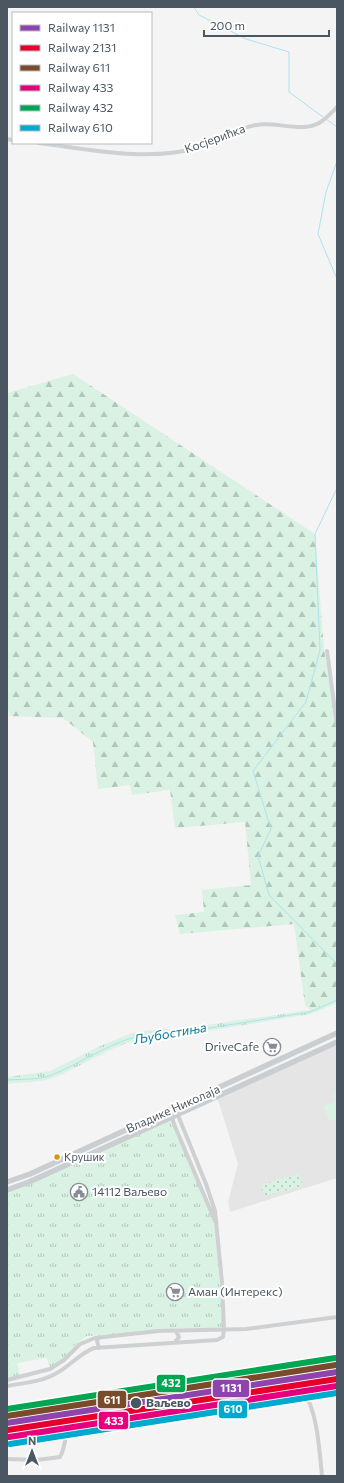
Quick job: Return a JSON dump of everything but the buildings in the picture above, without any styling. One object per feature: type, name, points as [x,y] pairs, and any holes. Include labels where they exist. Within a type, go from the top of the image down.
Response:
[{"type":"main road","name":"Владике Николаја","points":[[7,1182],[30,1174],[172,1110],[337,1033]]},
{"type":"main road","name":"Владике Николаја","points":[[7,1190],[29,1182],[337,1042]]},
{"type":"street","name":"Косјерићка","points":[[48,144],[148,154],[177,153],[198,148],[243,128],[255,125],[273,123],[308,126],[320,123],[337,107]]},
{"type":"street","points":[[327,651],[337,726]]},
{"type":"street","points":[[7,1386],[49,1378],[70,1365],[87,1351],[99,1348],[176,1341],[219,1340],[222,1337],[224,1329],[220,1257],[215,1211],[208,1189],[172,1110]]},
{"type":"street","points":[[7,1380],[50,1369],[64,1360],[80,1344],[99,1337],[176,1331],[246,1329],[337,1317]]},
{"type":"street","points":[[176,1331],[179,1337],[176,1341]]},
{"type":"street","points":[[99,1337],[97,1343],[99,1348]]},
{"type":"street","points":[[7,1459],[37,1460],[60,1458],[66,1433],[71,1427],[78,1423],[175,1410],[337,1383]]},
{"type":"street","points":[[303,1389],[308,1398],[315,1421],[322,1459],[322,1476]]},
{"type":"shaded area","points":[[337,1042],[337,1178],[230,1212],[228,1202],[238,1164],[217,1097]]},
{"type":"green space","points":[[73,374],[315,534],[324,650],[337,729],[337,997],[310,1010],[305,1005],[294,924],[180,934],[175,915],[204,912],[202,890],[251,885],[245,822],[175,828],[170,790],[132,795],[130,785],[98,789],[93,742],[63,718],[10,716],[7,708],[7,393]]},
{"type":"green space","points":[[337,997],[337,1003],[311,1014],[171,1037],[156,1036],[141,1039],[110,1050],[48,1080],[7,1084],[7,1077],[50,1071],[98,1047],[132,1033],[163,1028],[172,1030],[310,1010]]},
{"type":"green space","points":[[337,1092],[337,1119],[329,1121],[324,1106],[335,1102],[333,1094]]},
{"type":"green space","points":[[171,1117],[215,1221],[224,1329],[87,1336],[75,1345],[67,1356],[50,1367],[47,1358],[17,1363],[20,1376],[7,1379],[7,1190]]},
{"type":"green space","points":[[299,1174],[303,1186],[264,1196],[261,1185]]},
{"type":"waterway","points":[[194,7],[199,15],[246,39],[289,52],[289,92],[323,117]]},
{"type":"waterway","points":[[326,119],[337,127]]},
{"type":"waterway","points":[[337,161],[326,192],[318,234],[337,279]]},
{"type":"waterway","points":[[337,488],[315,534],[320,650],[306,702],[253,771],[271,829],[258,856],[269,895],[337,964]]},
{"type":"waterway","name":"Љубостиња","points":[[7,1080],[47,1077],[66,1069],[110,1046],[141,1035],[157,1033],[172,1034],[310,1012],[337,1000]]},
{"type":"rail line","name":"432","points":[[7,1409],[335,1358]]},
{"type":"rail line","name":"611","points":[[7,1416],[336,1365]]},
{"type":"rail line","name":"1131","points":[[7,1423],[337,1372]]},
{"type":"rail line","name":"2131","points":[[8,1430],[337,1379]]},
{"type":"rail line","name":"433","points":[[9,1437],[337,1386]]},
{"type":"rail line","name":"610","points":[[10,1444],[337,1393]]},
{"type":"place","name":"DriveCafe","points":[[272,1047]]},
{"type":"place","name":"Крушик","points":[[57,1157]]},
{"type":"place","name":"14112 Ваљево","points":[[79,1192]]},
{"type":"place","name":"Аман (Интерекс)","points":[[175,1292]]},
{"type":"place","name":"Ваљево","points":[[136,1403]]}]
